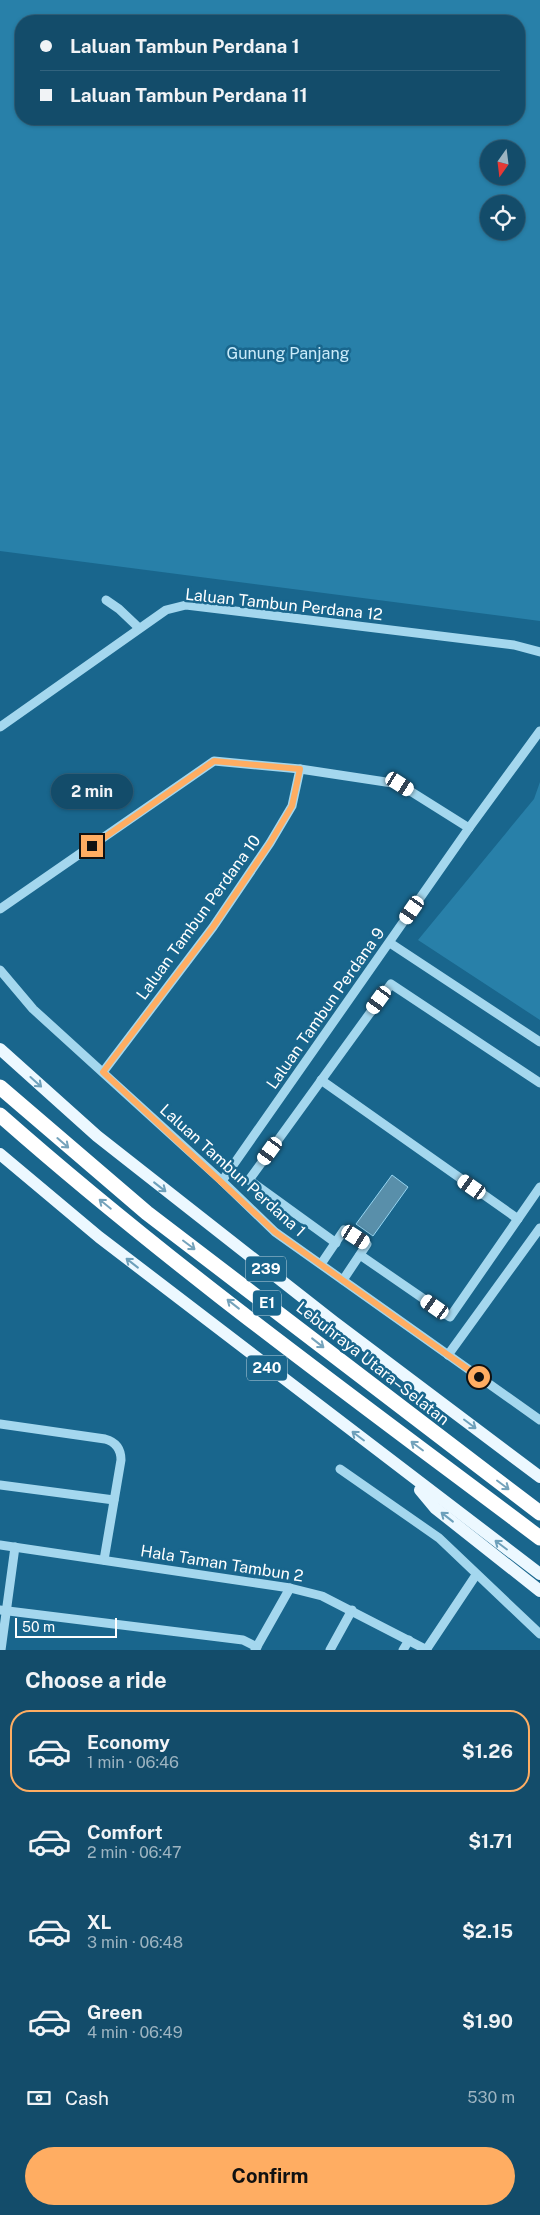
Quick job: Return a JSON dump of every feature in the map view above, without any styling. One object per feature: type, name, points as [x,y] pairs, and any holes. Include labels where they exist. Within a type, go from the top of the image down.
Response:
[{"type":"highway","name":"Lebuhraya Utara–Selatan","points":[[0,1087],[147,1213],[540,1513]]},
{"type":"highway","name":"E1","points":[[0,1115],[69,1176],[141,1234],[540,1538]]},
{"type":"main road","name":"239","points":[[0,1049],[97,1136],[326,1316],[540,1477]]},
{"type":"main road","name":"240","points":[[0,1154],[99,1237],[540,1574]]},
{"type":"main road","points":[[408,1474],[435,1508],[540,1591]]},
{"type":"street","points":[[106,600],[119,609],[139,628]]},
{"type":"street","name":"Laluan Tambun Perdana 12","points":[[0,727],[166,610],[186,605],[514,645],[540,652]]},
{"type":"street","name":"Laluan Tambun Perdana 9","points":[[222,1180],[469,828],[540,731]]},
{"type":"street","points":[[0,909],[214,761],[300,769],[400,784],[469,828]]},
{"type":"street","name":"Laluan Tambun Perdana 10","points":[[103,1072],[213,927],[270,843],[292,806],[300,769]]},
{"type":"street","points":[[390,943],[540,1042]]},
{"type":"street","name":"Laluan Tambun Perdana 1","points":[[0,970],[33,1009],[222,1180],[275,1232],[540,1420]]},
{"type":"street","points":[[336,1243],[249,1180],[391,984],[540,1083]]},
{"type":"street","points":[[321,1080],[518,1219]]},
{"type":"street","points":[[360,1255],[450,1317],[540,1187]]},
{"type":"street","points":[[448,1355],[540,1228]]},
{"type":"street","points":[[321,1264],[344,1230],[367,1244],[343,1280]]},
{"type":"street","points":[[0,1424],[110,1440],[115,1444],[121,1454],[104,1560]]},
{"type":"street","points":[[340,1469],[439,1538],[540,1634]]},
{"type":"street","points":[[0,1484],[114,1500]]},
{"type":"street","name":"Hala Taman Tambun 2","points":[[0,1545],[290,1588],[322,1596],[427,1650]]},
{"type":"street","points":[[1,1650],[3,1610],[15,1547]]},
{"type":"street","points":[[427,1650],[476,1575]]},
{"type":"street","points":[[3,1610],[243,1640],[256,1648],[290,1588]]},
{"type":"street","points":[[330,1650],[352,1610]]},
{"type":"street","points":[[403,1650],[409,1640]]},
{"type":"green space","name":"Gunung Panjang","points":[[0,0],[540,0],[540,621],[0,551]]},
{"type":"green space","points":[[540,782],[540,1020],[418,940],[534,799]]},
{"type":"shaded area","points":[[392,1175],[408,1187],[373,1236],[356,1224]]},
{"type":"route","points":[[92,846],[214,761],[300,769],[292,806],[270,843],[213,927],[103,1072],[222,1180],[275,1232],[479,1377]]}]
